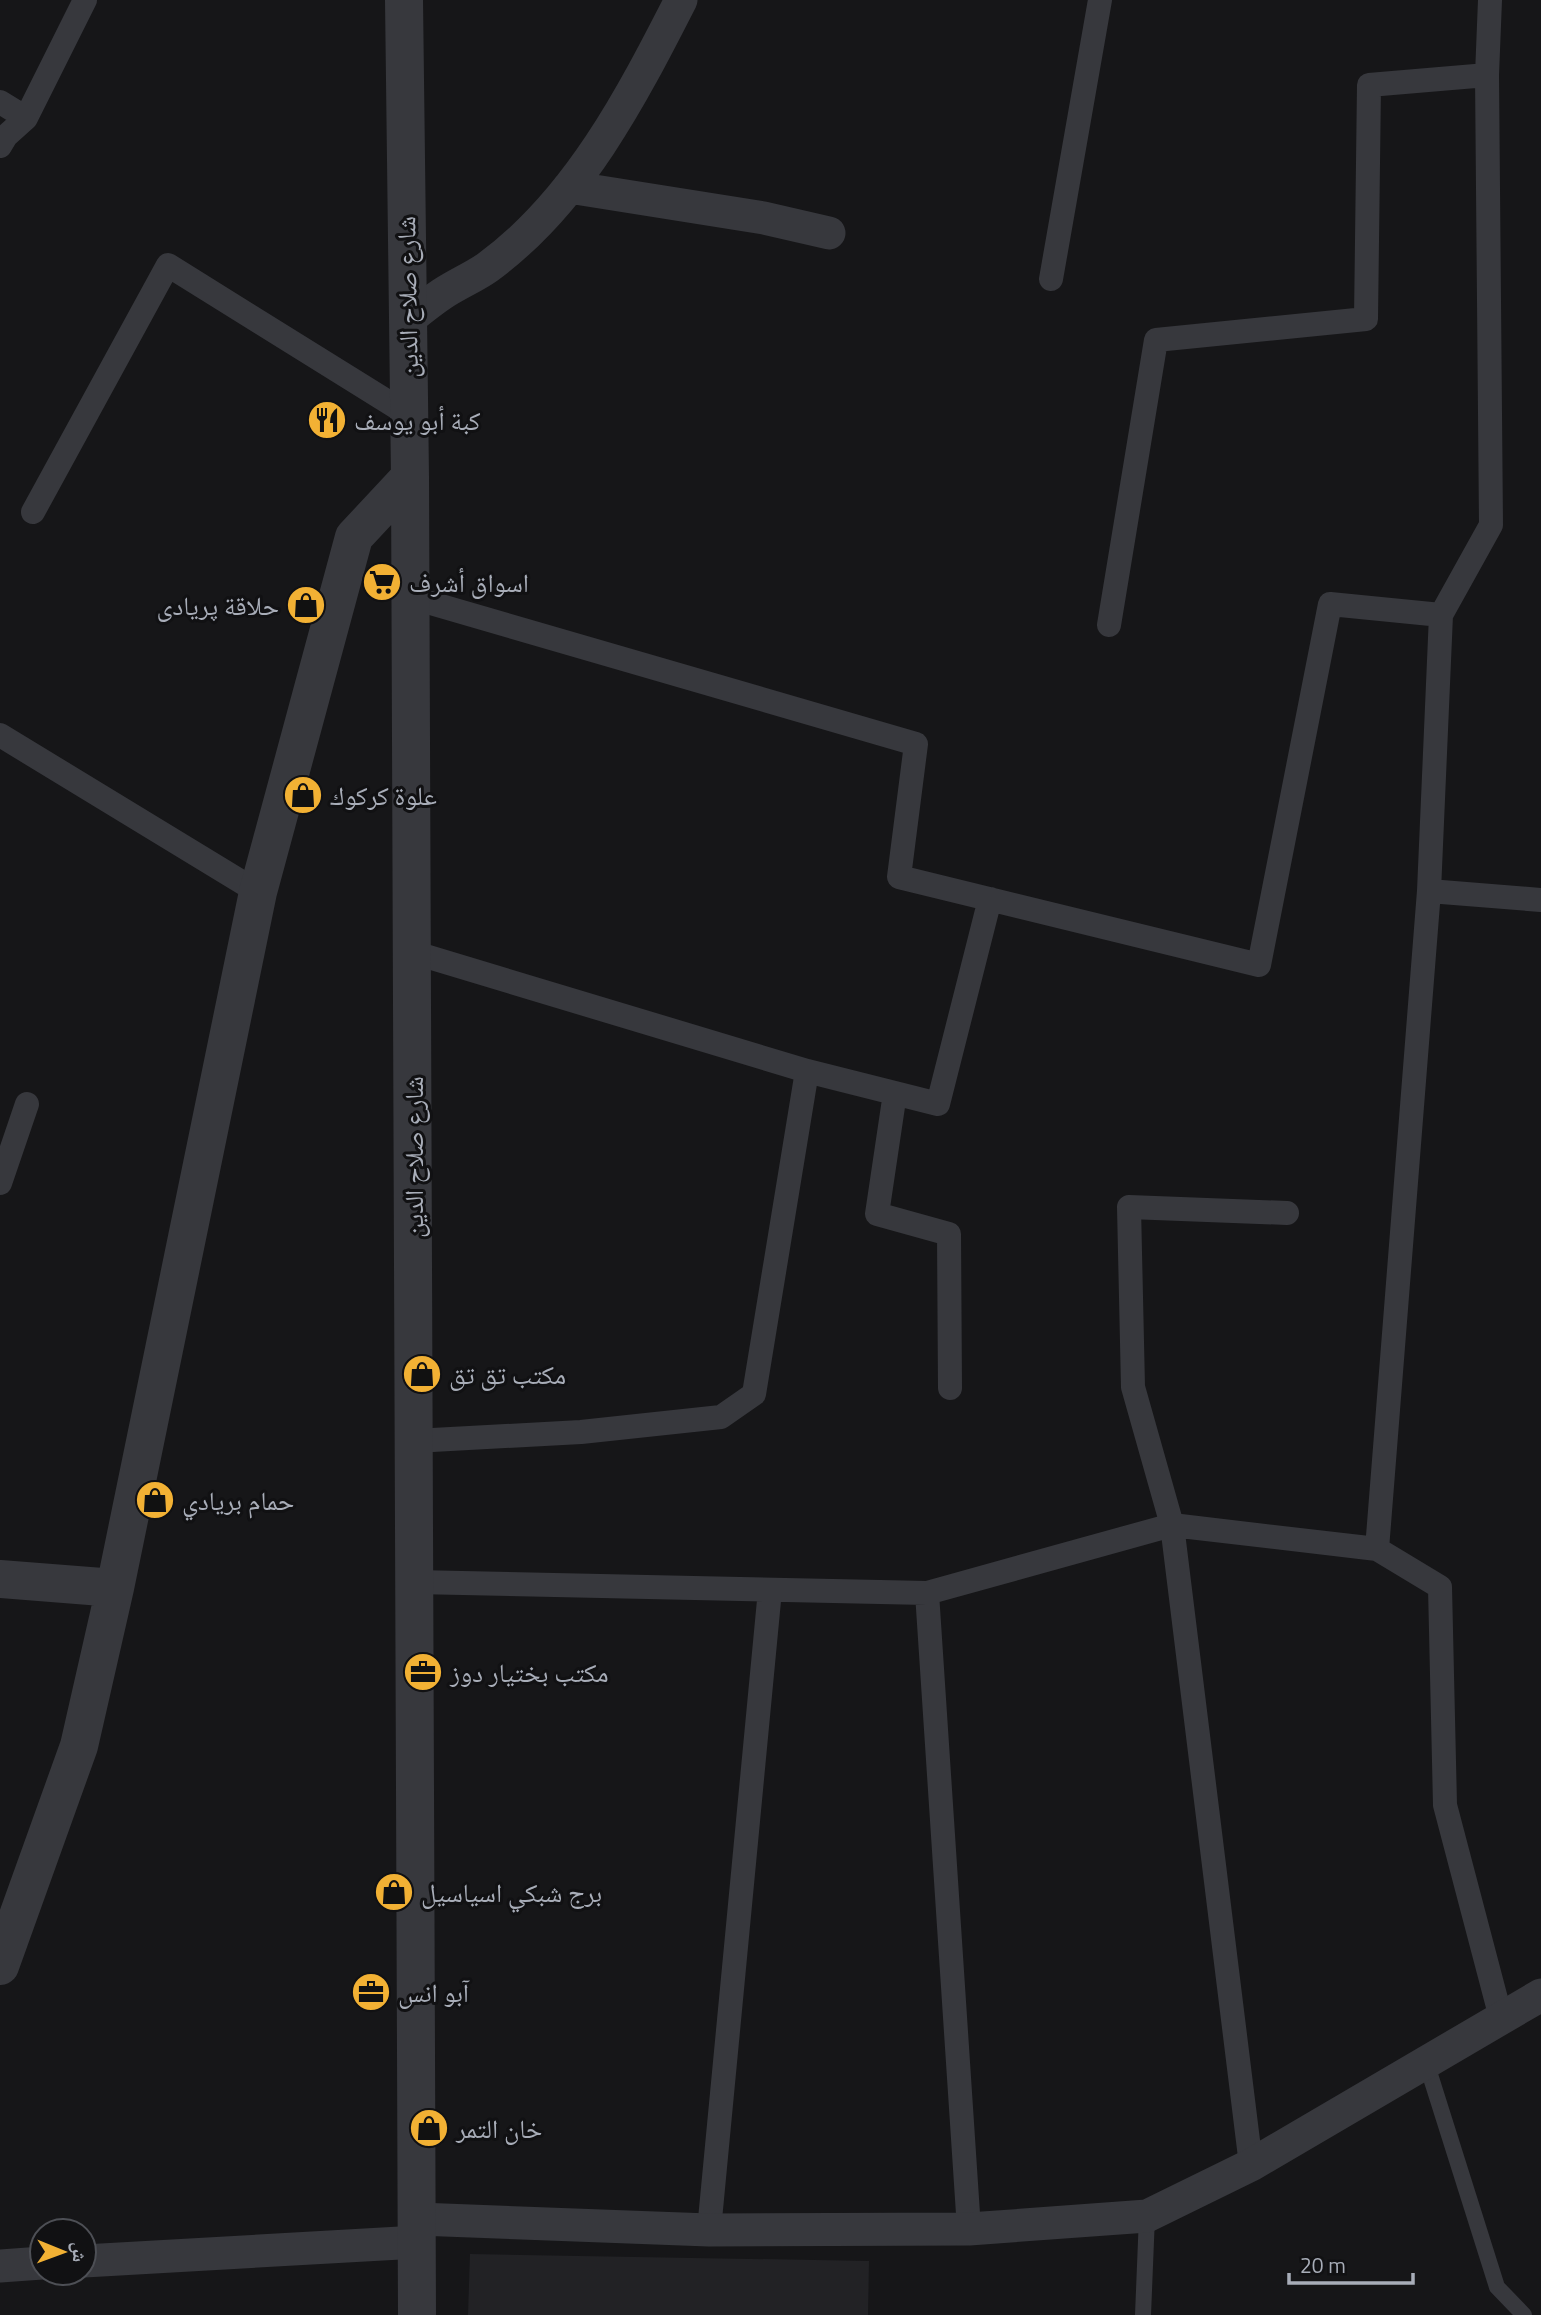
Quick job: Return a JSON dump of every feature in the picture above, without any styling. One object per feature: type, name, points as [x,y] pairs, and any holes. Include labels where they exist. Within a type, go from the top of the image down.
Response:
[{"type":"street","points":[[0,146],[6,136],[26,118],[85,0]]},
{"type":"street","name":"شارع صلاح الدين","points":[[404,0],[410,477],[417,2315]]},
{"type":"street","points":[[408,320],[442,294],[488,267],[535,225],[569,187],[627,102],[681,0]]},
{"type":"street","points":[[1051,279],[1100,0]]},
{"type":"street","points":[[1377,1549],[1429,891],[1441,615],[1491,525],[1487,75],[1490,0]]},
{"type":"street","points":[[1109,625],[1156,340],[1366,319],[1368,85],[1487,75]]},
{"type":"street","points":[[0,103],[26,118]]},
{"type":"street","points":[[569,187],[764,218],[829,233]]},
{"type":"street","points":[[33,512],[168,265],[409,415]]},
{"type":"street","points":[[0,1966],[79,1746],[115,1588],[258,892],[354,537],[410,477]]},
{"type":"street","points":[[410,597],[916,744],[899,877],[1259,965],[1330,604],[1441,615]]},
{"type":"street","points":[[0,734],[258,892]]},
{"type":"street","points":[[1429,891],[1541,900]]},
{"type":"street","points":[[412,952],[807,1071],[937,1104],[990,899]]},
{"type":"street","points":[[414,1441],[581,1432],[721,1417],[754,1394],[807,1071]]},
{"type":"street","points":[[895,1093],[877,1214],[949,1234],[950,1388]]},
{"type":"street","points":[[0,1183],[27,1104]]},
{"type":"street","points":[[1251,2165],[1172,1525],[1133,1387],[1129,1207],[1287,1213]]},
{"type":"street","points":[[415,1582],[927,1593],[1172,1525],[1377,1549],[1440,1587],[1445,1805],[1501,2018]]},
{"type":"street","points":[[0,1579],[115,1588]]},
{"type":"street","points":[[709,2230],[770,1590]]},
{"type":"street","points":[[927,1593],[969,2229]]},
{"type":"street","points":[[98,2260],[418,2231],[969,2229],[1147,2216],[1251,2165],[1541,1995]]},
{"type":"street","points":[[0,2266],[28,2264]]},
{"type":"lane","points":[[1426,2062],[1497,2287],[1524,2315]]},
{"type":"lane","points":[[1143,2315],[1147,2216]]},
{"type":"shaded area","points":[[470,2254],[869,2261],[868,2315],[468,2315]]},
{"type":"place","name":"كبة أبو يوسف","points":[[327,420]]},
{"type":"place","name":"اسواق أشرف","points":[[382,582]]},
{"type":"place","name":"حلاقة پریادی","points":[[306,605]]},
{"type":"place","name":"علوة كركوك","points":[[303,795]]},
{"type":"place","name":"مکتب تق تق","points":[[422,1374]]},
{"type":"place","name":"حمام بريادي","points":[[155,1500]]},
{"type":"place","name":"مكتب بختيار دوز","points":[[423,1672]]},
{"type":"place","name":"برج شبکي اسیاسیل","points":[[394,1892]]},
{"type":"place","name":"آبو انس","points":[[371,1992]]},
{"type":"place","name":"خان التمر","points":[[429,2128]]}]
